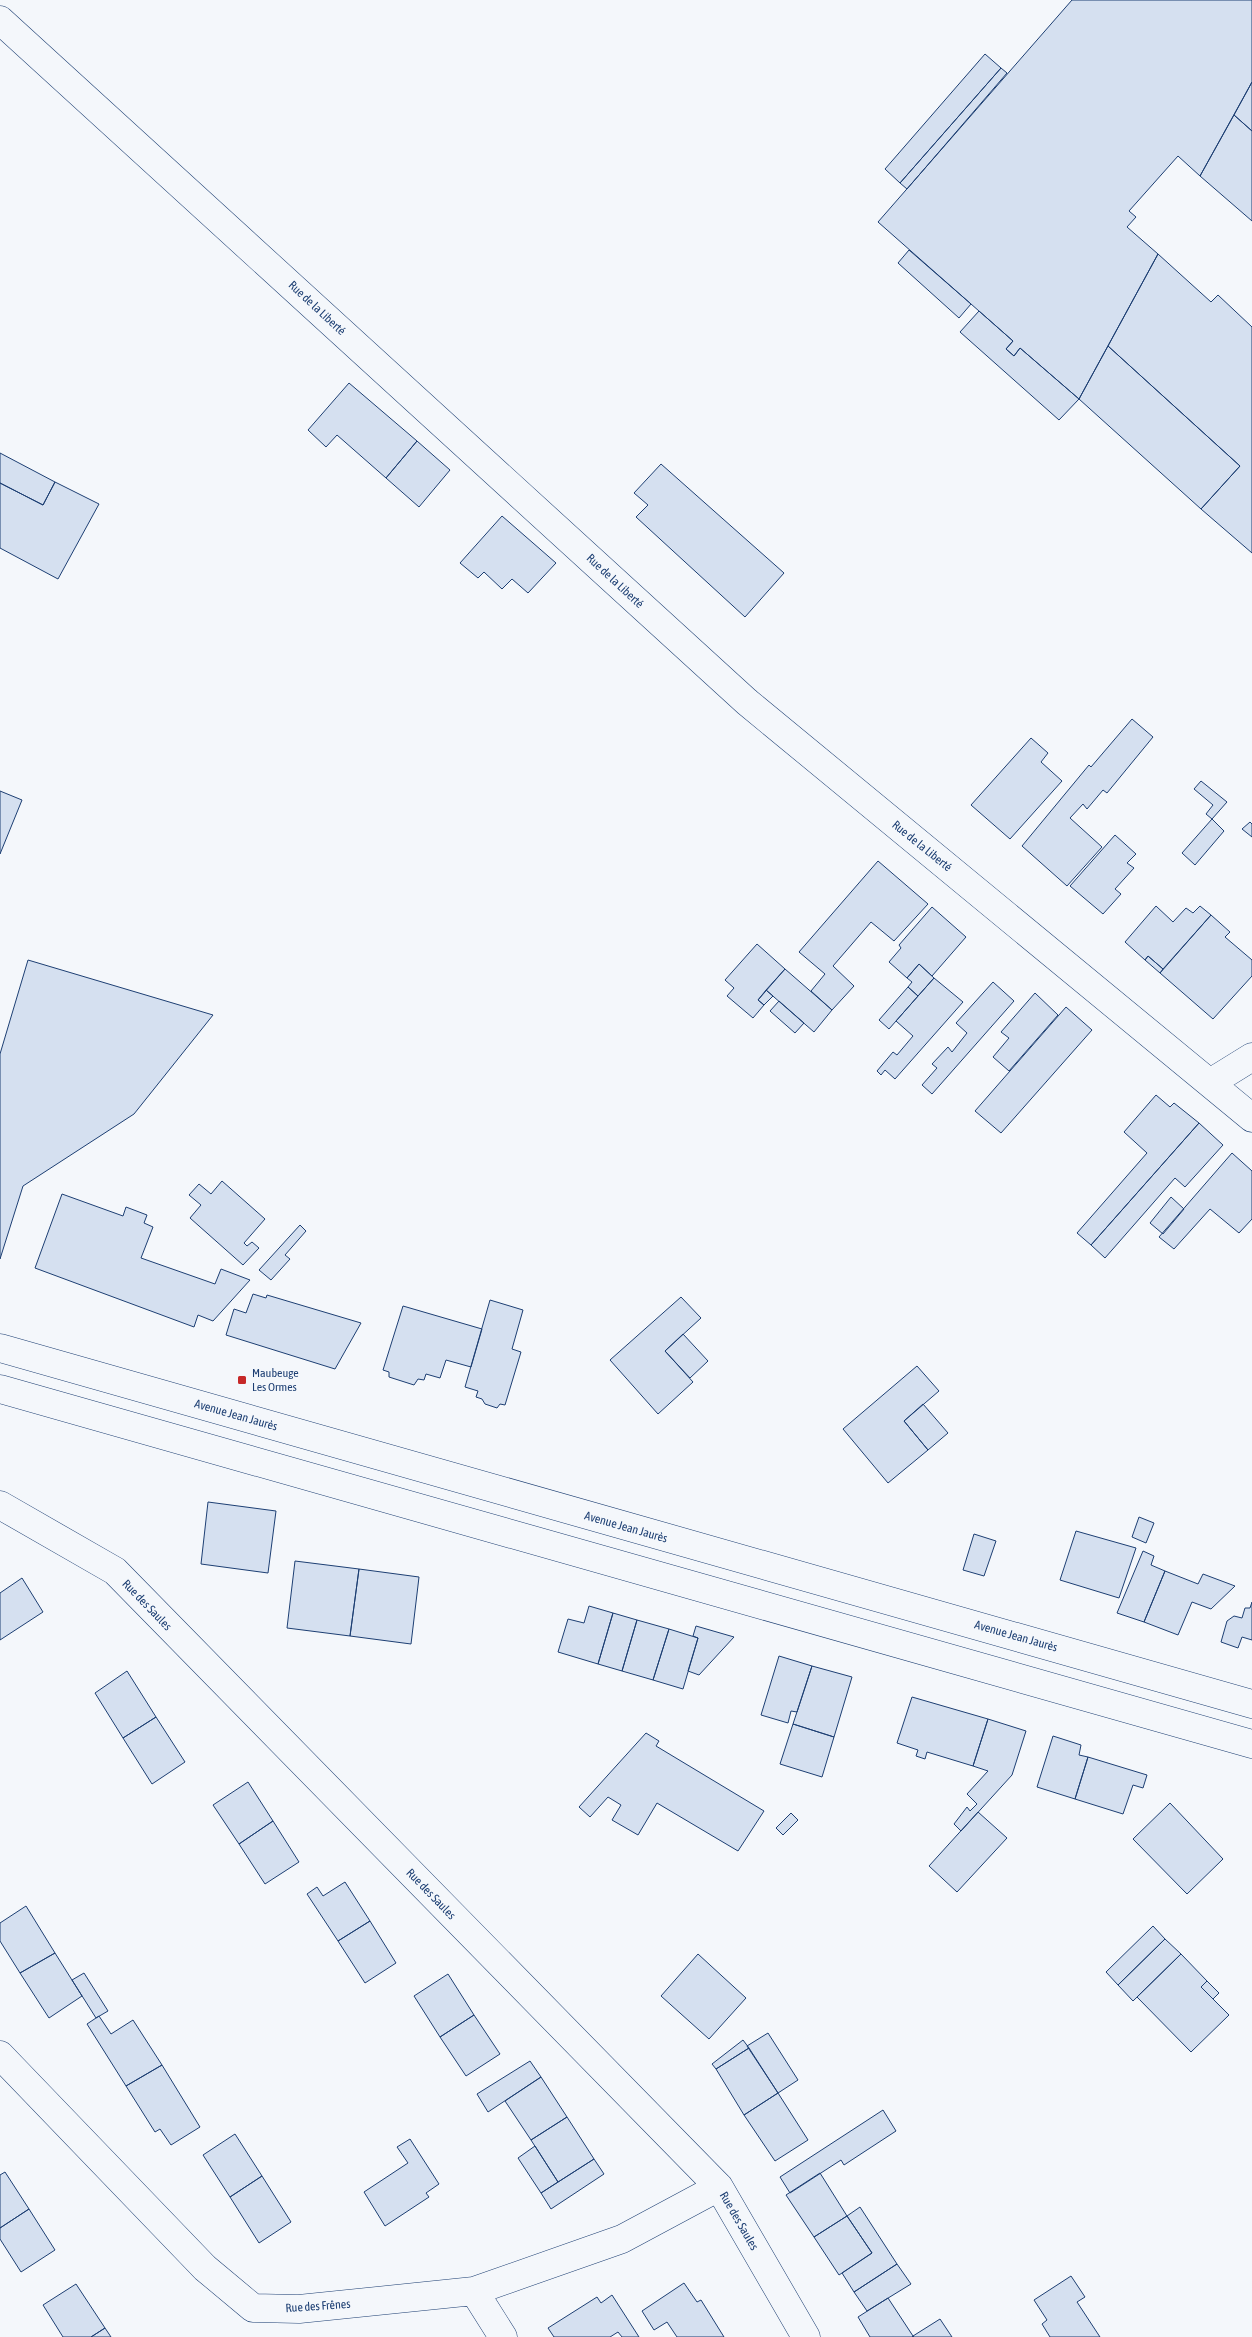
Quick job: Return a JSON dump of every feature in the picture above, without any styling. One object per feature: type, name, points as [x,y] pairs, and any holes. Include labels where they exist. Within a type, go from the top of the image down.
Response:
[{"type":"street","name":"Rue de la Liberté","points":[[0,20],[747,702],[1252,1118]]},
{"type":"street","points":[[1210,1083],[1252,1057]]},
{"type":"street","name":"Avenue Jean Jaurès","points":[[0,1348],[1252,1704]]},
{"type":"street","points":[[0,1390],[1252,1744]]},
{"type":"street","name":"Rue des Saules","points":[[0,1505],[115,1571],[719,2187],[806,2337]]},
{"type":"street","name":"Rue des Frênes","points":[[0,2054],[205,2268],[253,2308],[299,2309],[474,2291],[622,2239],[719,2187]]},
{"type":"street","points":[[474,2291],[502,2337]]},
{"type":"building","points":[[1072,0],[1252,0],[1252,82],[1200,176],[1178,156],[1129,211],[1136,217],[1127,227],[1158,254],[1079,399],[1020,348],[1014,356],[1006,349],[1013,341],[878,222]]},
{"type":"building","points":[[985,54],[1001,68],[900,183],[885,169]]},
{"type":"building","points":[[1001,68],[1007,73],[907,189],[900,183]]},
{"type":"building","points":[[1252,82],[1252,131],[1234,115]]},
{"type":"building","points":[[1234,115],[1252,131],[1252,221],[1200,176]]},
{"type":"building","points":[[909,250],[971,304],[959,318],[898,263]]},
{"type":"building","points":[[1158,254],[1211,302],[1218,295],[1252,327],[1252,553],[1201,509],[1240,466],[1108,346]]},
{"type":"building","points":[[979,311],[1013,341],[1006,349],[1014,356],[1020,348],[1079,399],[1059,420],[960,332]]},
{"type":"building","points":[[1108,346],[1240,466],[1201,509],[1079,399]]},
{"type":"building","points":[[349,383],[417,441],[386,478],[337,435],[326,447],[308,430]]},
{"type":"building","points":[[417,441],[450,470],[419,507],[386,478]]},
{"type":"building","points":[[0,453],[55,482],[43,505],[0,483]]},
{"type":"building","points":[[661,464],[784,573],[745,617],[636,517],[648,505],[634,493]]},
{"type":"building","points":[[55,482],[99,504],[58,579],[0,548],[0,483],[43,505]]},
{"type":"building","points":[[502,516],[556,563],[528,593],[512,579],[502,589],[484,572],[478,578],[460,563]]},
{"type":"building","points":[[1132,719],[1153,737],[1107,793],[1103,790],[1087,809],[1083,804],[1070,818],[1102,847],[1067,886],[1022,846],[1089,765],[1091,767]]},
{"type":"building","points":[[1031,738],[1048,753],[1041,762],[1062,781],[1010,839],[971,805]]},
{"type":"building","points":[[1201,781],[1227,802],[1212,819],[1206,814],[1213,805],[1194,789]]},
{"type":"building","points":[[0,791],[22,800],[0,854]]},
{"type":"building","points":[[1212,819],[1224,831],[1195,865],[1182,853]]},
{"type":"building","points":[[1250,822],[1252,824],[1252,837],[1242,829]]},
{"type":"building","points":[[1115,835],[1136,854],[1127,863],[1134,868],[1115,889],[1121,894],[1103,914],[1070,886]]},
{"type":"building","points":[[878,861],[928,904],[894,941],[871,922],[833,966],[854,986],[832,1010],[811,991],[825,974],[799,952]]},
{"type":"building","points":[[1156,906],[1173,922],[1186,908],[1193,913],[1200,906],[1211,915],[1163,969],[1148,956],[1145,960],[1125,942]]},
{"type":"building","points":[[932,907],[966,937],[932,976],[919,964],[907,978],[889,962],[901,948],[899,945]]},
{"type":"building","points":[[1211,915],[1230,932],[1225,937],[1252,960],[1252,976],[1213,1019],[1160,973]]},
{"type":"building","points":[[757,944],[785,969],[758,1000],[764,1005],[753,1018],[727,996],[734,988],[725,980]]},
{"type":"building","points":[[1148,956],[1163,969],[1160,973],[1145,960]]},
{"type":"building","points":[[28,960],[213,1015],[134,1114],[23,1186],[0,1259],[0,1054]]},
{"type":"building","points":[[919,964],[934,978],[918,996],[908,987],[912,982],[907,978]]},
{"type":"building","points":[[785,969],[832,1010],[814,1032],[766,990]]},
{"type":"building","points":[[934,978],[963,1002],[895,1079],[885,1070],[881,1075],[877,1071],[893,1052],[897,1055],[913,1036],[896,1021]]},
{"type":"building","points":[[993,982],[1014,1001],[932,1094],[922,1085],[937,1068],[932,1064],[948,1047],[952,1052],[967,1033],[956,1023]]},
{"type":"building","points":[[908,987],[918,996],[889,1029],[879,1020]]},
{"type":"building","points":[[766,990],[773,996],[764,1005],[758,1000]]},
{"type":"building","points":[[1035,993],[1058,1015],[1009,1071],[993,1057],[1009,1038],[1001,1032]]},
{"type":"building","points":[[779,1001],[804,1023],[795,1033],[770,1011]]},
{"type":"building","points":[[1066,1007],[1092,1030],[1001,1133],[975,1111]]},
{"type":"building","points":[[1156,1095],[1170,1107],[1174,1103],[1199,1123],[1091,1245],[1077,1233],[1147,1153],[1124,1132]]},
{"type":"building","points":[[1199,1123],[1223,1145],[1185,1187],[1175,1178],[1105,1258],[1091,1245]]},
{"type":"building","points":[[1232,1153],[1252,1171],[1252,1219],[1239,1233],[1210,1209],[1174,1249],[1159,1237]]},
{"type":"building","points":[[222,1181],[265,1219],[244,1243],[247,1246],[252,1242],[259,1248],[243,1265],[190,1218],[201,1205],[189,1195],[199,1184],[211,1194]]},
{"type":"building","points":[[62,1194],[123,1216],[126,1207],[147,1215],[144,1223],[153,1227],[141,1258],[215,1284],[221,1269],[250,1280],[213,1321],[198,1315],[194,1327],[35,1268]]},
{"type":"building","points":[[1171,1197],[1184,1209],[1163,1234],[1150,1223]]},
{"type":"building","points":[[300,1225],[306,1231],[285,1255],[290,1259],[271,1280],[259,1270]]},
{"type":"building","points":[[253,1294],[266,1298],[267,1295],[361,1323],[335,1369],[226,1335],[234,1309],[246,1313]]},
{"type":"building","points":[[681,1297],[701,1318],[665,1351],[693,1382],[658,1414],[610,1360]]},
{"type":"building","points":[[490,1300],[523,1310],[512,1349],[521,1352],[505,1405],[500,1404],[497,1408],[485,1404],[482,1399],[476,1397],[478,1391],[465,1387]]},
{"type":"building","points":[[403,1306],[482,1329],[471,1367],[446,1360],[440,1378],[426,1374],[424,1380],[418,1379],[414,1385],[389,1377],[389,1372],[383,1370]]},
{"type":"building","points":[[683,1334],[708,1361],[690,1378],[665,1351]]},
{"type":"building","points":[[917,1366],[939,1391],[904,1421],[928,1450],[888,1483],[843,1429]]},
{"type":"building","points":[[923,1404],[948,1433],[928,1450],[904,1421]]},
{"type":"building","points":[[208,1502],[276,1511],[268,1573],[201,1564]]},
{"type":"building","points":[[1139,1517],[1154,1523],[1146,1543],[1132,1537]]},
{"type":"building","points":[[1076,1531],[1136,1548],[1119,1598],[1060,1580]]},
{"type":"building","points":[[974,1534],[996,1541],[984,1576],[963,1570]]},
{"type":"building","points":[[1143,1551],[1154,1556],[1151,1565],[1165,1571],[1144,1622],[1117,1613]]},
{"type":"building","points":[[295,1561],[359,1569],[350,1636],[287,1628]]},
{"type":"building","points":[[359,1569],[419,1577],[411,1644],[350,1636]]},
{"type":"building","points":[[1165,1571],[1198,1584],[1203,1574],[1235,1586],[1211,1609],[1192,1602],[1178,1635],[1144,1622]]},
{"type":"building","points":[[22,1578],[43,1612],[0,1640],[0,1593]]},
{"type":"building","points":[[1252,1602],[1252,1640],[1242,1637],[1238,1648],[1221,1642],[1227,1621],[1234,1616],[1242,1618],[1245,1608],[1250,1608]]},
{"type":"building","points":[[589,1606],[613,1613],[598,1664],[558,1652],[568,1619],[584,1623]]},
{"type":"building","points":[[613,1613],[637,1620],[622,1671],[598,1664]]},
{"type":"building","points":[[637,1620],[669,1629],[653,1680],[622,1671]]},
{"type":"building","points":[[696,1626],[734,1637],[699,1675],[688,1671],[698,1638],[693,1636]]},
{"type":"building","points":[[669,1629],[698,1638],[683,1689],[653,1680]]},
{"type":"building","points":[[779,1656],[812,1666],[797,1712],[791,1711],[788,1723],[761,1715]]},
{"type":"building","points":[[812,1666],[852,1677],[834,1737],[793,1724]]},
{"type":"building","points":[[127,1671],[156,1717],[123,1738],[95,1693]]},
{"type":"building","points":[[912,1697],[988,1719],[973,1766],[927,1752],[925,1759],[916,1756],[918,1750],[897,1743]]},
{"type":"building","points":[[156,1717],[185,1762],[152,1784],[123,1738]]},
{"type":"building","points":[[988,1719],[1026,1731],[1012,1775],[961,1831],[954,1824],[967,1807],[970,1811],[977,1804],[967,1794],[988,1771],[973,1766]]},
{"type":"building","points":[[793,1724],[834,1737],[822,1777],[780,1764]]},
{"type":"building","points":[[646,1733],[659,1741],[656,1746],[764,1811],[738,1851],[657,1803],[638,1835],[612,1820],[621,1805],[608,1797],[590,1817],[579,1807]]},
{"type":"building","points":[[1053,1736],[1081,1745],[1079,1755],[1088,1757],[1075,1799],[1037,1787]]},
{"type":"building","points":[[1088,1757],[1147,1775],[1143,1788],[1133,1785],[1123,1814],[1075,1799]]},
{"type":"building","points":[[248,1782],[273,1821],[239,1844],[213,1805]]},
{"type":"building","points":[[1170,1803],[1223,1859],[1187,1894],[1133,1839]]},
{"type":"building","points":[[978,1812],[1007,1838],[957,1892],[929,1866]]},
{"type":"building","points":[[791,1813],[798,1820],[783,1835],[776,1828]]},
{"type":"building","points":[[273,1821],[299,1862],[265,1884],[239,1844]]},
{"type":"building","points":[[345,1882],[370,1921],[338,1941],[307,1894],[317,1887],[323,1896]]},
{"type":"building","points":[[26,1906],[55,1953],[20,1973],[0,1941],[0,1923]]},
{"type":"building","points":[[370,1921],[396,1963],[365,1983],[338,1941]]},
{"type":"building","points":[[1153,1926],[1165,1939],[1118,1985],[1106,1972]]},
{"type":"building","points":[[1165,1939],[1181,1954],[1133,2001],[1118,1985]]},
{"type":"building","points":[[55,1953],[82,1996],[49,2018],[20,1973]]},
{"type":"building","points":[[698,1954],[746,1998],[709,2039],[661,1996]]},
{"type":"building","points":[[1181,1954],[1207,1981],[1201,1987],[1229,2015],[1191,2052],[1137,1997]]},
{"type":"building","points":[[84,1973],[108,2011],[96,2018],[72,1980]]},
{"type":"building","points":[[448,1974],[474,2015],[440,2037],[414,1996]]},
{"type":"building","points":[[1207,1981],[1219,1993],[1213,1999],[1201,1987]]},
{"type":"building","points":[[474,2015],[500,2054],[466,2076],[440,2037]]},
{"type":"building","points":[[99,2016],[111,2034],[133,2020],[162,2065],[126,2086],[87,2024]]},
{"type":"building","points":[[768,2033],[798,2080],[778,2093],[747,2046]]},
{"type":"building","points":[[743,2040],[749,2048],[716,2069],[712,2064]]},
{"type":"building","points":[[749,2048],[778,2093],[744,2115],[716,2069]]},
{"type":"building","points":[[530,2061],[541,2077],[488,2112],[477,2094]]},
{"type":"building","points":[[162,2065],[200,2127],[171,2145],[160,2129],[155,2132],[126,2086]]},
{"type":"building","points":[[541,2077],[567,2117],[531,2140],[505,2101]]},
{"type":"building","points":[[778,2093],[808,2140],[775,2161],[744,2115]]},
{"type":"building","points":[[883,2110],[896,2131],[844,2165],[841,2160],[790,2193],[780,2177]]},
{"type":"building","points":[[567,2117],[594,2159],[558,2182],[531,2140]]},
{"type":"building","points":[[235,2134],[262,2176],[230,2197],[203,2155]]},
{"type":"building","points":[[410,2139],[439,2184],[426,2193],[429,2197],[385,2226],[364,2192],[408,2163],[397,2147]]},
{"type":"building","points":[[535,2146],[558,2182],[541,2193],[518,2158]]},
{"type":"building","points":[[594,2159],[604,2174],[551,2209],[541,2193]]},
{"type":"building","points":[[5,2172],[29,2209],[0,2228],[0,2175]]},
{"type":"building","points":[[820,2173],[847,2216],[814,2237],[786,2195]]},
{"type":"building","points":[[262,2176],[291,2222],[259,2243],[230,2197]]},
{"type":"building","points":[[860,2207],[897,2264],[854,2292],[842,2273],[872,2253],[847,2216]]},
{"type":"building","points":[[29,2209],[55,2250],[21,2272],[0,2239],[0,2228]]},
{"type":"building","points":[[847,2216],[872,2253],[839,2275],[814,2237]]},
{"type":"building","points":[[897,2264],[911,2284],[867,2311],[854,2292]]},
{"type":"building","points":[[1071,2276],[1085,2297],[1077,2302],[1100,2337],[1050,2337],[1042,2324],[1047,2320],[1034,2300]]},
{"type":"building","points":[[684,2283],[697,2302],[701,2300],[724,2337],[677,2337],[667,2322],[654,2330],[642,2311]]},
{"type":"building","points":[[76,2284],[105,2328],[91,2337],[63,2337],[43,2305]]},
{"type":"building","points":[[612,2295],[639,2337],[622,2337],[618,2332],[610,2337],[554,2337],[548,2328],[597,2297],[601,2303]]},
{"type":"building","points":[[888,2298],[912,2337],[870,2337],[858,2317]]},
{"type":"building","points":[[940,2319],[952,2337],[913,2336]]},
{"type":"building","points":[[105,2328],[111,2337],[91,2337]]},
{"type":"place","name":"Maubeuge Les Ormes","points":[[242,1380]]}]
